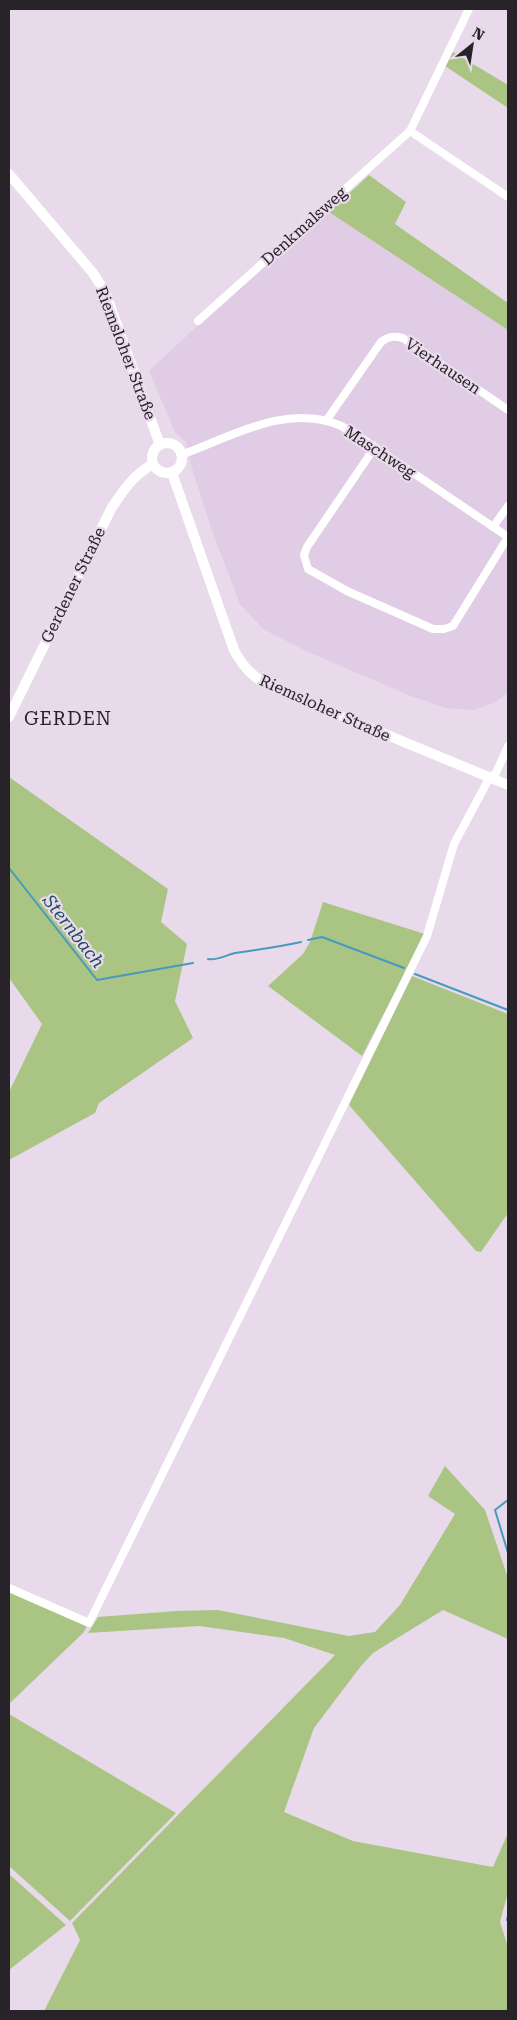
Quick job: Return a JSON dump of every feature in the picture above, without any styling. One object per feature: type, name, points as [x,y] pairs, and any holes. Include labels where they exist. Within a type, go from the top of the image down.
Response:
[{"type":"main road","name":"Riemsloher Straße","points":[[9,174],[93,273],[106,294],[160,445]]},
{"type":"main road","points":[[160,445],[173,445],[181,455],[179,468],[172,473],[163,473],[152,464],[152,455],[156,447],[160,445]]},
{"type":"main road","name":"Gerdener Straße","points":[[9,717],[111,509],[122,492],[152,464]]},
{"type":"main road","name":"Riemsloher Straße","points":[[172,473],[234,650],[249,673],[262,683],[508,785]]},
{"type":"street","name":"Denkmalsweg","points":[[198,321],[410,131],[469,9]]},
{"type":"street","points":[[410,131],[508,197]]},
{"type":"street","name":"Vierhausen","points":[[326,421],[381,342],[387,337],[395,336],[403,338],[508,410]]},
{"type":"street","name":"Maschweg","points":[[181,455],[279,419],[302,417],[326,421],[354,433],[376,447],[508,537]]},
{"type":"street","points":[[376,447],[307,547],[304,555],[308,569],[347,591],[424,626],[433,629],[444,629],[453,626],[458,620],[508,537]]},
{"type":"street","points":[[493,527],[508,506]]},
{"type":"street","points":[[9,1588],[89,1623],[427,936],[454,844],[489,778],[496,773],[508,746]]},
{"type":"shaded area","points":[[329,212],[508,330],[508,693],[494,703],[473,710],[446,708],[408,695],[306,651],[263,629],[240,604],[212,531],[191,465],[186,442],[175,432],[149,371],[212,312]]},
{"type":"green space","points":[[453,52],[508,85],[508,108],[445,66]]},
{"type":"green space","points":[[369,175],[406,202],[395,224],[508,303],[508,330],[329,212]]},
{"type":"green space","points":[[9,777],[168,889],[161,922],[187,944],[175,1001],[193,1038],[99,1103],[95,1113],[9,1160],[9,1092],[42,1024],[9,978]]},
{"type":"green space","points":[[323,902],[425,934],[362,1056],[268,986],[303,954],[310,942]]},
{"type":"green space","points":[[412,976],[508,1014],[508,1213],[481,1252],[476,1251],[349,1105]]},
{"type":"green space","points":[[445,1466],[485,1510],[508,1578],[508,1639],[443,1610],[373,1653],[314,1728],[284,1812],[353,1841],[493,1867],[508,1833],[508,1892],[500,1922],[508,1947],[508,2011],[44,2011],[80,1940],[72,1923],[335,1655],[284,1638],[199,1626],[88,1633],[98,1617],[218,1610],[349,1636],[375,1632],[400,1605],[455,1514],[428,1496]]},
{"type":"green space","points":[[9,1591],[87,1626],[83,1633],[9,1704]]},
{"type":"green space","points":[[9,1714],[176,1813],[70,1921],[9,1866]]},
{"type":"green space","points":[[9,1874],[66,1925],[9,1970]]},
{"type":"waterway","name":"Sternbach","points":[[9,868],[97,980],[193,963]]},
{"type":"waterway","name":"Sternbach","points":[[308,940],[322,937],[404,968]]},
{"type":"waterway","name":"Sternbach","points":[[208,959],[301,942]]},
{"type":"waterway","name":"Sternbach","points":[[415,974],[508,1010]]},
{"type":"waterway","points":[[508,1500],[495,1510],[508,1553]]},
{"type":"waterway","points":[[507,1920],[508,1916]]},
{"type":"district","name":"GERDEN","points":[[68,718]]}]
